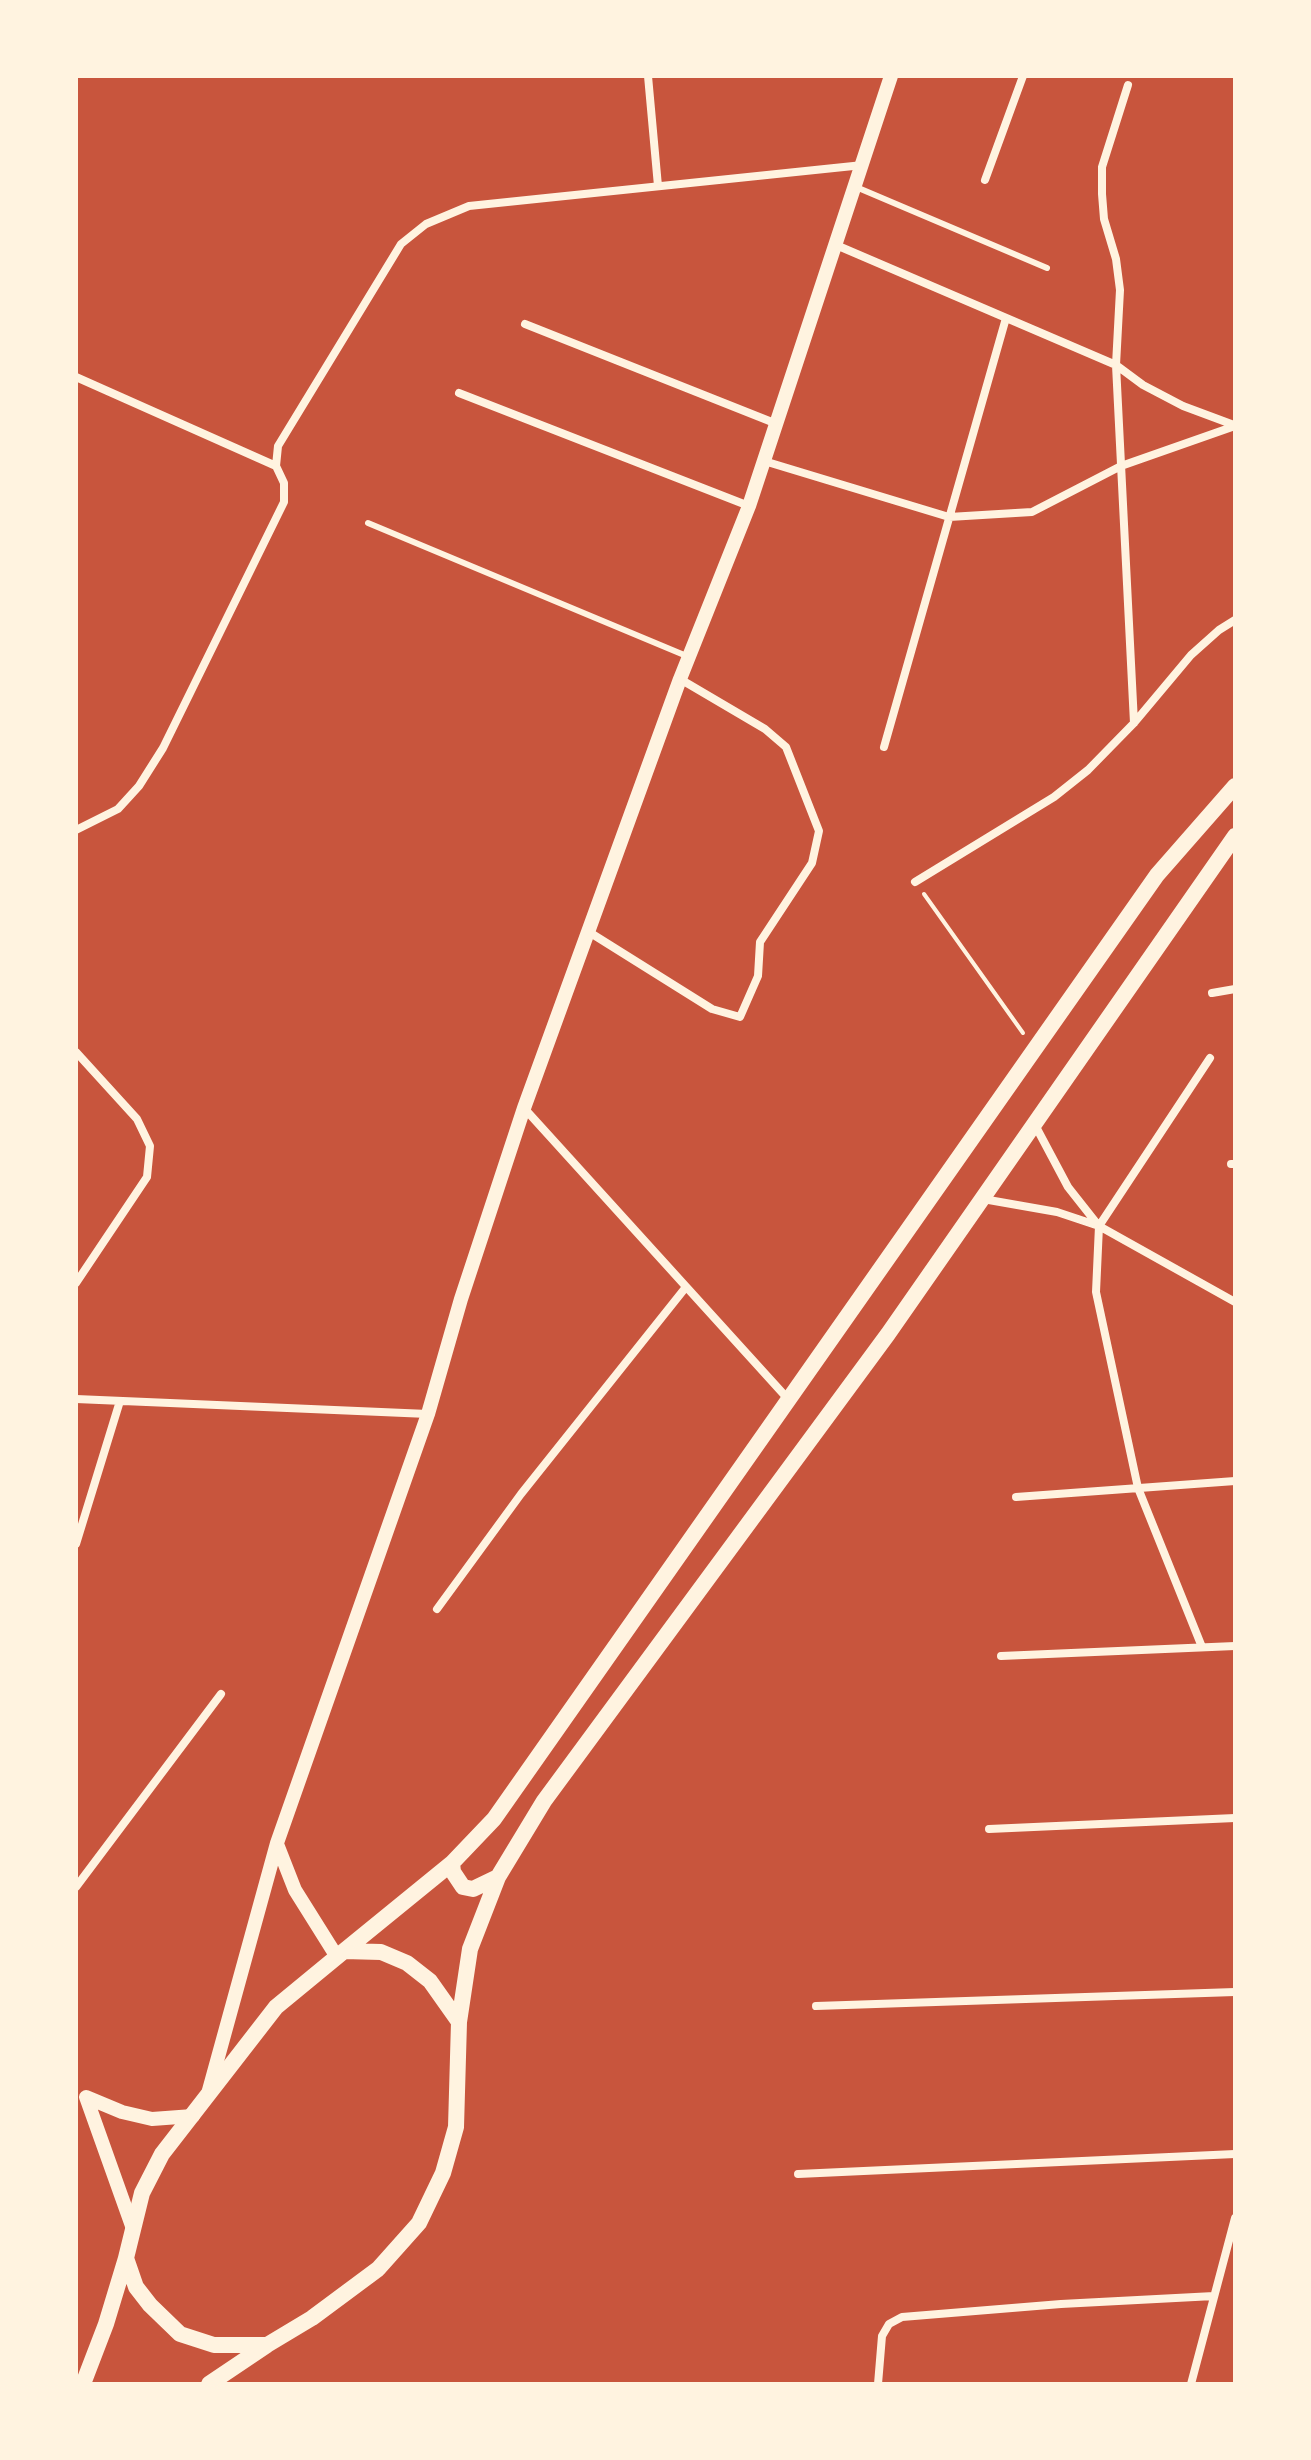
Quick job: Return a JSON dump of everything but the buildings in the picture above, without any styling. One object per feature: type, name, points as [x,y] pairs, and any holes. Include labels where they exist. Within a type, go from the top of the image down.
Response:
[{"type":"main road","points":[[83,2384],[106,2324],[142,2193],[162,2154],[276,2007],[452,1863],[494,1819],[1157,875],[1235,786]]},
{"type":"main road","points":[[209,2384],[312,2318],[378,2269],[419,2223],[443,2173],[456,2127],[459,2022],[470,1949],[498,1877],[544,1801],[888,1334],[1235,836]]},
{"type":"main road","points":[[452,1863],[453,1872],[463,1887],[473,1889],[498,1877]]},
{"type":"main road","points":[[341,1954],[381,1952],[407,1963],[430,1981],[459,2022]]},
{"type":"main road","points":[[126,2258],[136,2287],[180,2334],[214,2345],[267,2345]]},
{"type":"street","points":[[648,76],[658,186]]},
{"type":"street","points":[[207,2099],[277,1843],[428,1414],[461,1299],[524,1108],[680,679],[749,506],[891,76]]},
{"type":"street","points":[[985,180],[1023,76]]},
{"type":"street","points":[[1128,85],[1102,167],[1104,219],[1116,259],[1120,290],[1116,365],[1134,723]]},
{"type":"street","points":[[76,830],[118,809],[139,786],[163,748],[284,502],[284,483],[276,466],[278,446],[401,244],[426,224],[469,206],[863,165]]},
{"type":"street","points":[[836,245],[1116,365],[1143,385],[1183,406],[1235,426]]},
{"type":"street","points":[[884,747],[1006,318]]},
{"type":"street","points":[[525,324],[777,424]]},
{"type":"street","points":[[76,377],[276,466]]},
{"type":"street","points":[[459,393],[749,506]]},
{"type":"street","points":[[764,461],[949,517],[1032,512],[1121,466],[1235,426]]},
{"type":"street","points":[[915,882],[1054,797],[1088,770],[1134,723],[1191,655],[1235,620]]},
{"type":"street","points":[[589,932],[712,1009],[740,1017],[758,976],[760,942],[812,863],[819,831],[786,747],[765,729],[680,679]]},
{"type":"street","points":[[1212,993],[1235,989]]},
{"type":"street","points":[[76,1052],[137,1119],[150,1146],[147,1177],[76,1283]]},
{"type":"street","points":[[1202,1647],[1138,1488],[1096,1292],[1099,1226],[1210,1058]]},
{"type":"street","points":[[524,1108],[788,1399]]},
{"type":"street","points":[[1035,1125],[1068,1187],[1099,1226]]},
{"type":"street","points":[[983,1199],[1057,1212],[1099,1226],[1235,1302]]},
{"type":"street","points":[[437,1609],[521,1494],[686,1287]]},
{"type":"street","points":[[76,1399],[428,1414]]},
{"type":"street","points":[[76,1544],[120,1401]]},
{"type":"street","points":[[1016,1497],[1235,1481]]},
{"type":"street","points":[[1001,1656],[1235,1646]]},
{"type":"street","points":[[76,1887],[221,1694]]},
{"type":"street","points":[[989,1829],[1235,1818]]},
{"type":"street","points":[[277,1843],[295,1890],[341,1954]]},
{"type":"street","points":[[816,2006],[1235,1992]]},
{"type":"street","points":[[81,2091],[122,2112],[152,2119],[193,2116]]},
{"type":"street","points":[[81,2091],[132,2226]]},
{"type":"street","points":[[798,2174],[1235,2154]]},
{"type":"street","points":[[1191,2384],[1235,2218]]},
{"type":"street","points":[[878,2384],[882,2336],[889,2324],[902,2317],[1214,2296]]},
{"type":"lane","points":[[856,187],[1047,268]]},
{"type":"lane","points":[[368,523],[689,657]]},
{"type":"path","points":[[915,882],[1033,1048]]}]
